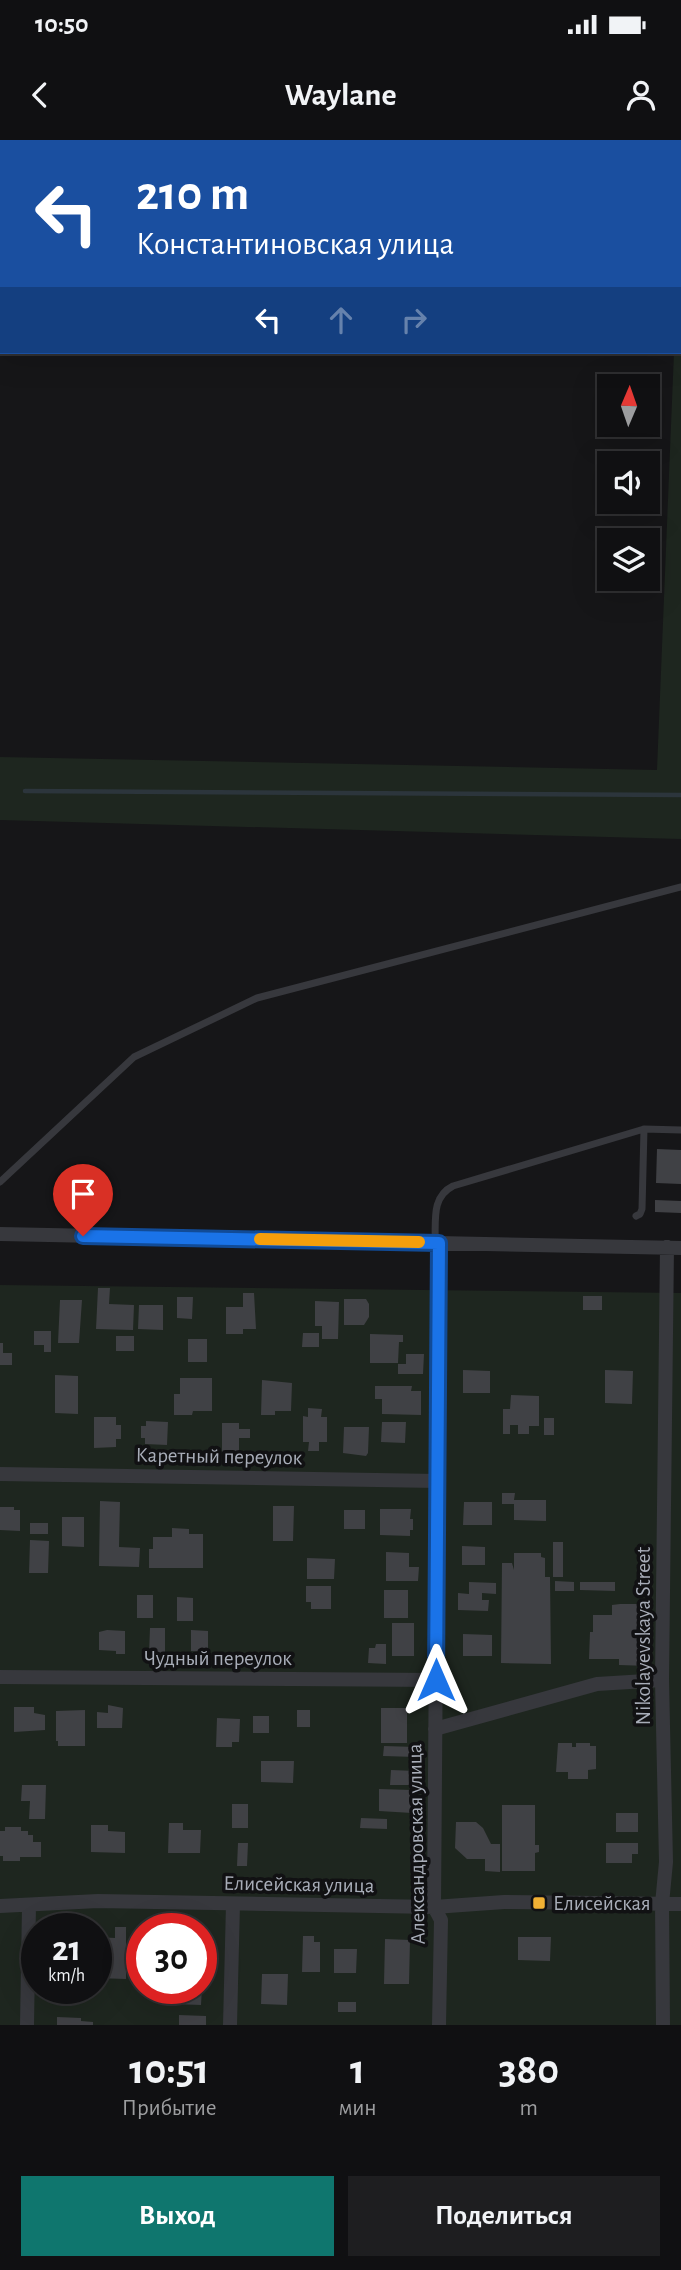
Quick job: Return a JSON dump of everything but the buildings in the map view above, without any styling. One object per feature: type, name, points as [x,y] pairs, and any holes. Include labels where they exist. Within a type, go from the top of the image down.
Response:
[{"type":"street","points":[[0,1234],[674,1248]]},
{"type":"street","name":"Александровская улица","points":[[437,1243],[434,1908],[441,1920],[439,2025]]},
{"type":"street","name":"Nikolayevskaya Street","points":[[663,2025],[662,1903],[666,1862],[662,1680],[674,1248]]},
{"type":"street","name":"Каретный переулок","points":[[0,1474],[437,1481]]},
{"type":"street","name":"Чудный переулок","points":[[0,1677],[436,1680]]},
{"type":"street","points":[[435,1729],[597,1684],[662,1680]]},
{"type":"street","name":"Елисейская улица","points":[[0,1906],[98,1901],[434,1908],[504,1902],[681,1904]]},
{"type":"street","points":[[230,2025],[233,1904]]},
{"type":"street","points":[[27,2025],[29,1906]]},
{"type":"lane","points":[[0,1182],[134,1057],[257,998],[681,887]]},
{"type":"lane","points":[[636,1216],[642,1209],[643,1129]]},
{"type":"lane","points":[[437,1243],[437,1203],[446,1189],[643,1129],[681,1130]]},
{"type":"shaded area","points":[[674,354],[681,354],[681,839],[0,820],[0,757],[657,770]]},
{"type":"shaded area","points":[[0,1285],[681,1293],[681,2025],[0,2025]]},
{"type":"waterway","points":[[25,791],[681,795]]},
{"type":"slow traffic","points":[[260,1239],[419,1242]]},
{"type":"place","name":"Елисейская","points":[[539,1903]]},
{"type":"route","points":[[83,1236],[439,1243],[436,1680]]}]
